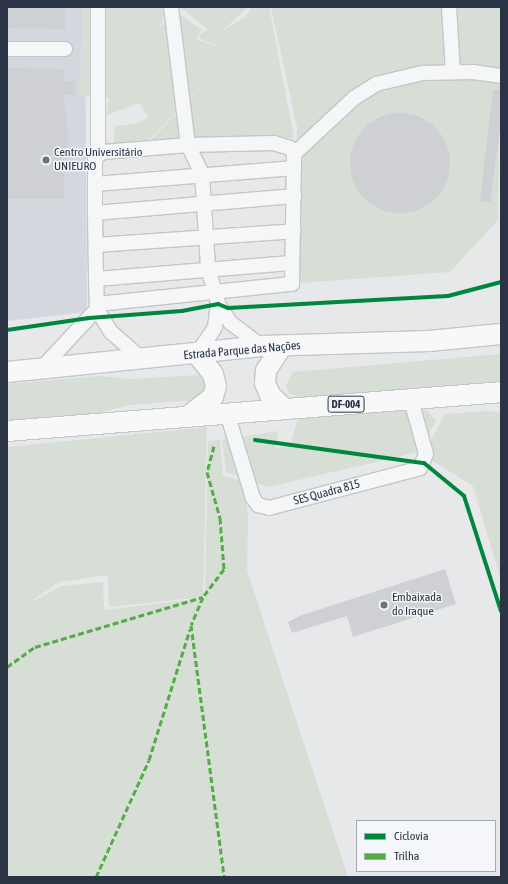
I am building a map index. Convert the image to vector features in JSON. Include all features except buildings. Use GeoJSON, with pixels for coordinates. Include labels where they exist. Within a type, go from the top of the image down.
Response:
{"type":"FeatureCollection","features":[{"type":"Feature","properties":{"kind":"highway","name":"Estrada Parque das Nações"},"geometry":{"type":"LineString","coordinates":[[7,372],[197,354],[262,346],[501,334]]}},
{"type":"Feature","properties":{"kind":"highway"},"geometry":{"type":"LineString","coordinates":[[282,346],[266,371],[265,383],[270,395],[284,408]]}},
{"type":"Feature","properties":{"kind":"highway"},"geometry":{"type":"LineString","coordinates":[[191,414],[213,397],[216,386],[213,374],[197,354]]}},
{"type":"Feature","properties":{"kind":"highway","name":"DF-004"},"geometry":{"type":"LineString","coordinates":[[7,431],[191,414],[227,413],[412,400],[501,392]]}},
{"type":"Feature","properties":{"kind":"lane"},"geometry":{"type":"LineString","coordinates":[[98,7],[98,154],[95,184],[97,306],[111,332],[142,359]]}},
{"type":"Feature","properties":{"kind":"lane"},"geometry":{"type":"LineString","coordinates":[[171,7],[188,145],[202,174],[208,268],[216,298],[215,327],[197,354]]}},
{"type":"Feature","properties":{"kind":"lane"},"geometry":{"type":"LineString","coordinates":[[449,7],[453,72]]}},
{"type":"Feature","properties":{"kind":"lane"},"geometry":{"type":"LineString","coordinates":[[7,49],[65,49]]}},
{"type":"Feature","properties":{"kind":"lane"},"geometry":{"type":"LineString","coordinates":[[294,154],[354,98],[376,84],[422,73],[453,72],[501,76]]}},
{"type":"Feature","properties":{"kind":"lane"},"geometry":{"type":"LineString","coordinates":[[41,369],[97,306],[216,298],[292,284],[290,263],[294,254],[294,154],[290,148],[274,143],[188,145],[98,154]]}},
{"type":"Feature","properties":{"kind":"lane"},"geometry":{"type":"LineString","coordinates":[[95,184],[202,174],[294,168]]}},
{"type":"Feature","properties":{"kind":"lane"},"geometry":{"type":"LineString","coordinates":[[95,213],[294,196]]}},
{"type":"Feature","properties":{"kind":"lane"},"geometry":{"type":"LineString","coordinates":[[96,245],[294,231]]}},
{"type":"Feature","properties":{"kind":"lane"},"geometry":{"type":"LineString","coordinates":[[96,279],[208,268],[290,263]]}},
{"type":"Feature","properties":{"kind":"lane"},"geometry":{"type":"LineString","coordinates":[[216,298],[237,329],[262,346]]}},
{"type":"Feature","properties":{"kind":"lane","name":"SES Quadra 815"},"geometry":{"type":"LineString","coordinates":[[227,413],[253,498],[258,505],[269,508],[420,468],[426,454],[412,400]]}},
{"type":"Feature","properties":{"kind":"shaded area","name":"Centro Universitário UNIEURO"},"geometry":{"type":"Polygon","coordinates":[[[7,7],[85,7],[87,312],[7,321],[7,7]]]}},
{"type":"Feature","properties":{"kind":"shaded area"},"geometry":{"type":"Polygon","coordinates":[[[82,7],[174,7],[166,9],[160,27],[179,14],[202,30],[196,39],[229,51],[198,38],[204,31],[210,31],[180,7],[248,7],[221,32],[245,17],[252,7],[269,7],[294,138],[147,144],[226,61],[148,141],[113,145],[115,126],[136,124],[148,118],[140,103],[106,115],[109,98],[80,96],[82,7]]]}},
{"type":"Feature","properties":{"kind":"shaded area"},"geometry":{"type":"Polygon","coordinates":[[[271,7],[501,7],[498,220],[450,272],[299,283],[297,127],[271,7]]]}},
{"type":"Feature","properties":{"kind":"shaded area"},"geometry":{"type":"Polygon","coordinates":[[[501,354],[501,381],[302,398],[289,393],[286,385],[293,372],[501,354]]]}},
{"type":"Feature","properties":{"kind":"shaded area"},"geometry":{"type":"Polygon","coordinates":[[[198,375],[206,382],[206,391],[197,400],[129,405],[98,413],[7,421],[7,384],[100,376],[131,379],[198,375]]]}},
{"type":"Feature","properties":{"kind":"shaded area"},"geometry":{"type":"Polygon","coordinates":[[[427,410],[436,421],[419,452],[268,487],[226,472],[222,440],[278,431],[275,448],[290,446],[299,415],[427,410]]]}},
{"type":"Feature","properties":{"kind":"shaded area"},"geometry":{"type":"Polygon","coordinates":[[[489,411],[501,413],[501,580],[473,486],[433,461],[430,442],[445,414],[489,411]]]}},
{"type":"Feature","properties":{"kind":"shaded area"},"geometry":{"type":"Polygon","coordinates":[[[207,427],[203,597],[109,607],[108,575],[59,582],[26,605],[62,586],[103,582],[104,610],[205,598],[208,441],[220,440],[223,476],[243,481],[248,517],[247,571],[348,877],[7,877],[7,447],[207,427]]]}},
{"type":"Feature","properties":{"kind":"marked path"},"geometry":{"type":"LineString","coordinates":[[214,446],[207,472],[220,518],[224,569],[203,597],[191,625],[224,877]]}},
{"type":"Feature","properties":{"kind":"marked path"},"geometry":{"type":"LineString","coordinates":[[7,667],[35,647],[203,597]]}},
{"type":"Feature","properties":{"kind":"marked path"},"geometry":{"type":"LineString","coordinates":[[96,877],[149,760],[190,629]]}},
{"type":"Feature","properties":{"kind":"cycle path"},"geometry":{"type":"LineString","coordinates":[[7,330],[89,318],[182,311],[218,304],[228,308],[448,296],[501,282]]}},
{"type":"Feature","properties":{"kind":"cycle path"},"geometry":{"type":"LineString","coordinates":[[255,440],[424,463],[464,496],[501,611]]}},
{"type":"Feature","properties":{"kind":"place","name":"Centro Universitário UNIEURO"},"geometry":{"type":"Point","coordinates":[46,160]}},
{"type":"Feature","properties":{"kind":"place","name":"Embaixada do Iraque"},"geometry":{"type":"Point","coordinates":[384,605]}}]}
